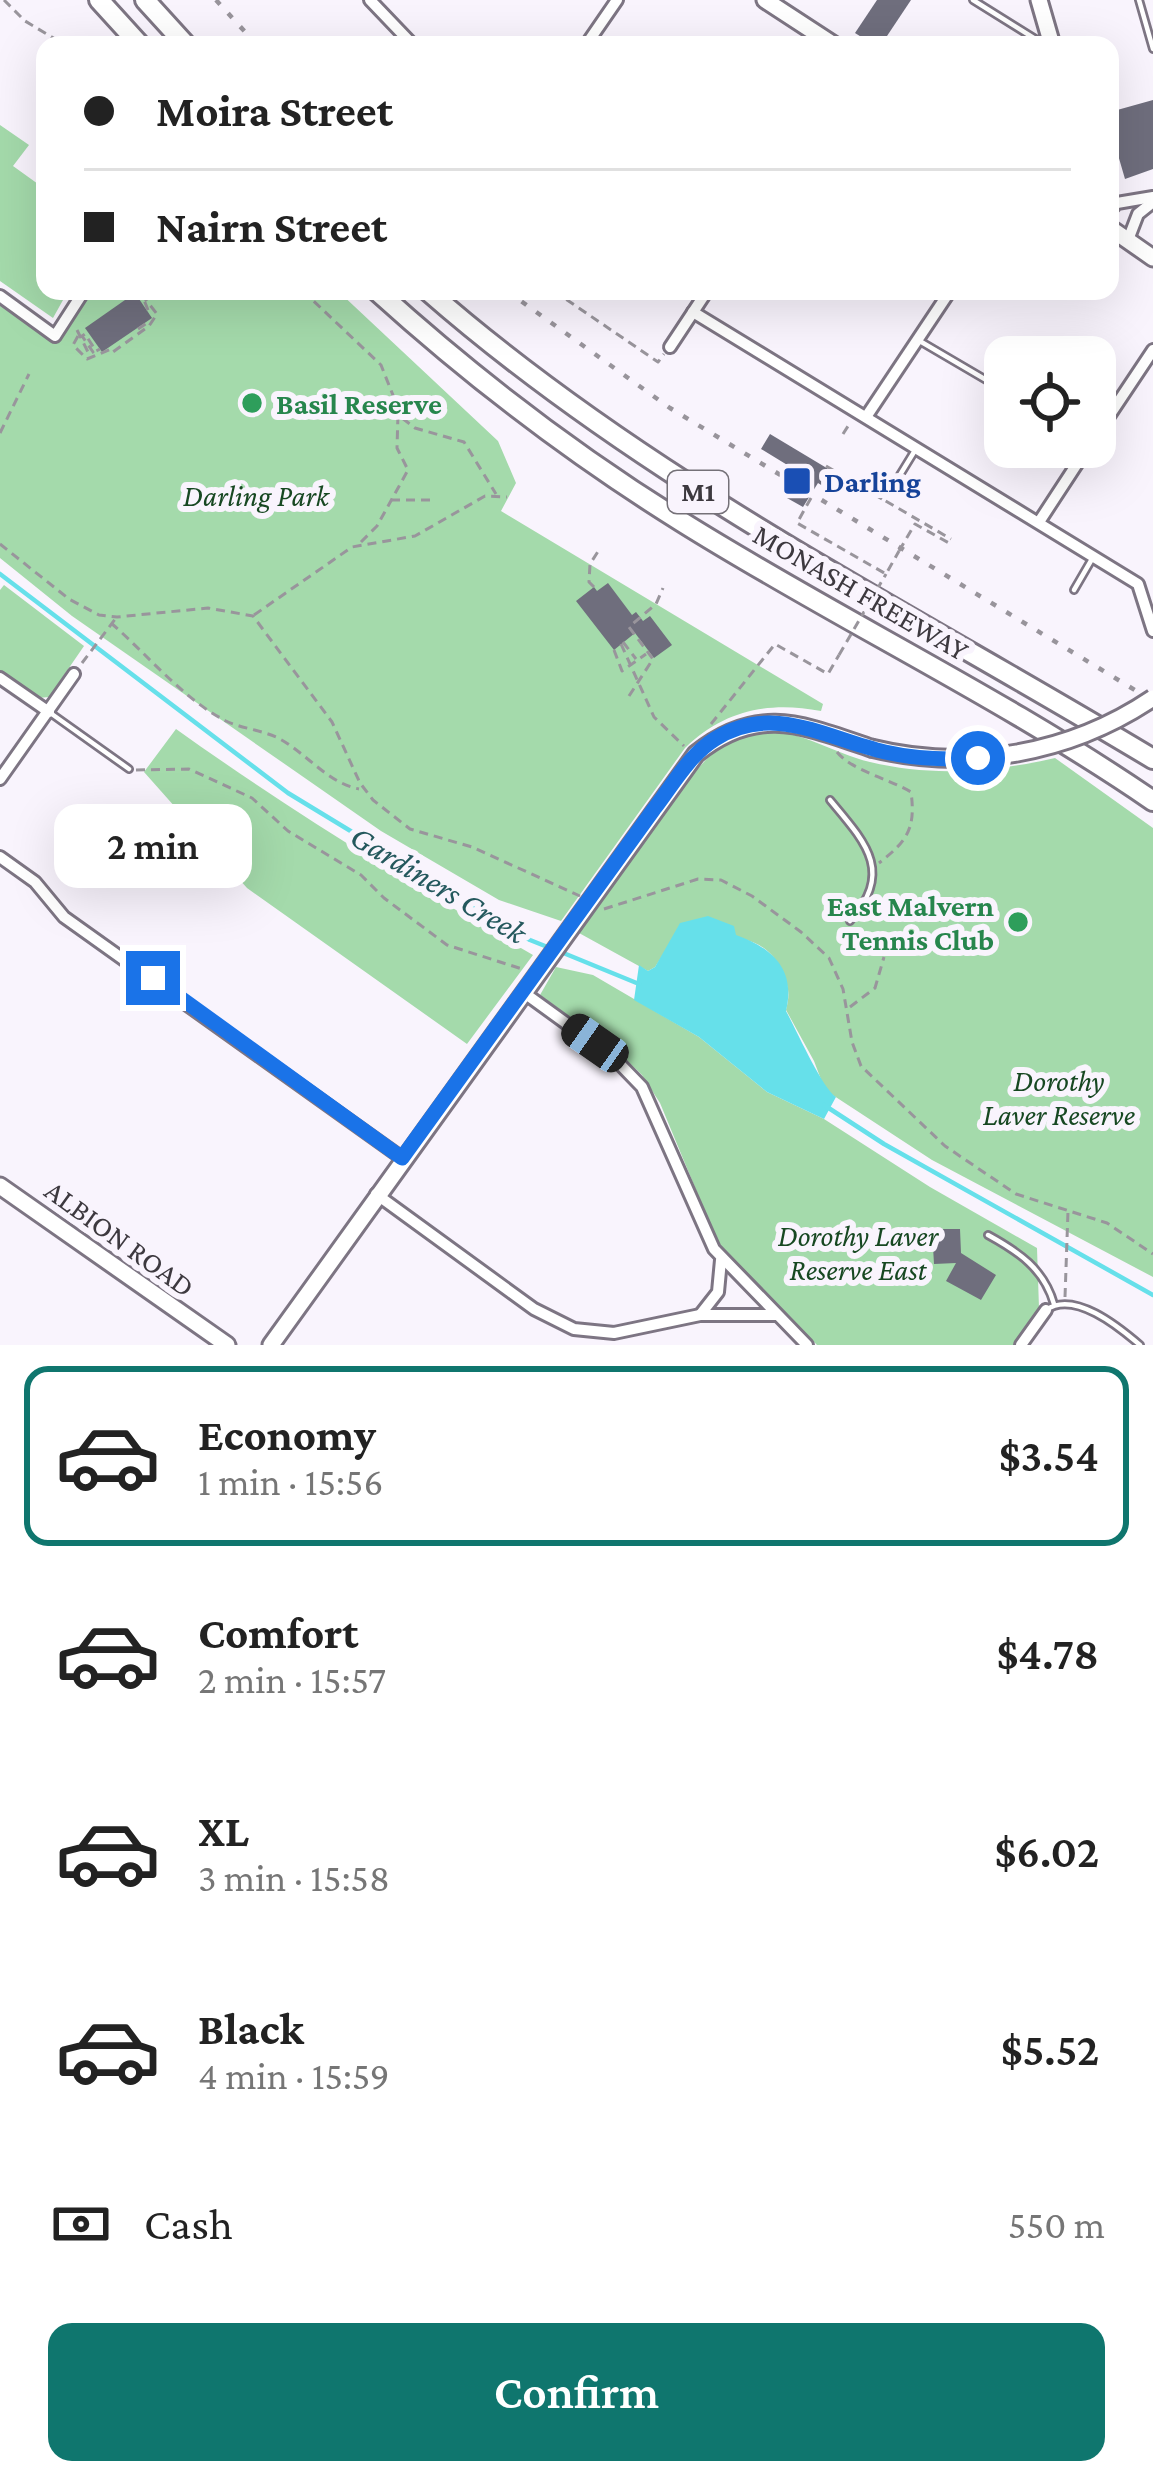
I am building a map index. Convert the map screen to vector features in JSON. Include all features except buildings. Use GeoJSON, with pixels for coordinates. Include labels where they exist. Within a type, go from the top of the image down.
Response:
{"type":"FeatureCollection","features":[{"type":"Feature","properties":{"kind":"highway"},"geometry":{"type":"LineString","coordinates":[[99,0],[132,36]]}},
{"type":"Feature","properties":{"kind":"highway"},"geometry":{"type":"LineString","coordinates":[[145,0],[178,36]]}},
{"type":"Feature","properties":{"kind":"highway","name":"MONASH FREEWAY"},"geometry":{"type":"LineString","coordinates":[[388,300],[514,406],[621,483],[1040,730],[1153,802]]}},
{"type":"Feature","properties":{"kind":"highway","name":"MONASH FREEWAY"},"geometry":{"type":"LineString","coordinates":[[439,300],[552,392],[660,468],[1153,758]]}},
{"type":"Feature","properties":{"kind":"main road"},"geometry":{"type":"LineString","coordinates":[[765,0],[820,36]]}},
{"type":"Feature","properties":{"kind":"main road"},"geometry":{"type":"LineString","coordinates":[[1039,0],[1046,36]]}},
{"type":"Feature","properties":{"kind":"main road"},"geometry":{"type":"LineString","coordinates":[[1119,234],[1153,258]]}},
{"type":"Feature","properties":{"kind":"main road"},"geometry":{"type":"LineString","coordinates":[[271,1342],[696,754],[715,739],[740,727],[789,722],[871,748],[960,759],[1029,751],[1098,729],[1153,698]]}},
{"type":"Feature","properties":{"kind":"main road","name":"ALBION ROAD"},"geometry":{"type":"LineString","coordinates":[[0,1186],[218,1342]]}},
{"type":"Feature","properties":{"kind":"street"},"geometry":{"type":"LineString","coordinates":[[370,0],[404,36]]}},
{"type":"Feature","properties":{"kind":"street"},"geometry":{"type":"LineString","coordinates":[[592,36],[616,0]]}},
{"type":"Feature","properties":{"kind":"street"},"geometry":{"type":"LineString","coordinates":[[1119,203],[1153,199]]}},
{"type":"Feature","properties":{"kind":"street"},"geometry":{"type":"LineString","coordinates":[[1128,240],[1138,214],[1153,199]]}},
{"type":"Feature","properties":{"kind":"street"},"geometry":{"type":"LineString","coordinates":[[0,296],[55,336],[78,300]]}},
{"type":"Feature","properties":{"kind":"street"},"geometry":{"type":"LineString","coordinates":[[670,347],[701,300]]}},
{"type":"Feature","properties":{"kind":"street"},"geometry":{"type":"LineString","coordinates":[[866,417],[944,300]]}},
{"type":"Feature","properties":{"kind":"street"},"geometry":{"type":"LineString","coordinates":[[693,312],[1138,584],[1153,631]]}},
{"type":"Feature","properties":{"kind":"street"},"geometry":{"type":"LineString","coordinates":[[1116,405],[1153,350]]}},
{"type":"Feature","properties":{"kind":"street"},"geometry":{"type":"LineString","coordinates":[[1039,522],[1074,468]]}},
{"type":"Feature","properties":{"kind":"street"},"geometry":{"type":"LineString","coordinates":[[0,779],[78,669]]}},
{"type":"Feature","properties":{"kind":"street"},"geometry":{"type":"LineString","coordinates":[[0,678],[49,712]]}},
{"type":"Feature","properties":{"kind":"street"},"geometry":{"type":"LineString","coordinates":[[0,857],[35,882],[64,917],[402,1158]]}},
{"type":"Feature","properties":{"kind":"street"},"geometry":{"type":"LineString","coordinates":[[523,992],[614,1058],[642,1088],[709,1240],[807,1345]]}},
{"type":"Feature","properties":{"kind":"street"},"geometry":{"type":"LineString","coordinates":[[376,1194],[534,1309],[574,1329],[614,1333],[700,1315],[777,1316]]}},
{"type":"Feature","properties":{"kind":"street"},"geometry":{"type":"LineString","coordinates":[[700,1315],[718,1292],[721,1258]]}},
{"type":"Feature","properties":{"kind":"street"},"geometry":{"type":"LineString","coordinates":[[1021,1345],[1050,1307]]}},
{"type":"Feature","properties":{"kind":"lane"},"geometry":{"type":"LineString","coordinates":[[974,0],[1033,36]]}},
{"type":"Feature","properties":{"kind":"lane"},"geometry":{"type":"LineString","coordinates":[[1139,0],[1153,49]]}},
{"type":"Feature","properties":{"kind":"lane"},"geometry":{"type":"LineString","coordinates":[[918,340],[984,379]]}},
{"type":"Feature","properties":{"kind":"lane"},"geometry":{"type":"LineString","coordinates":[[895,483],[916,447]]}},
{"type":"Feature","properties":{"kind":"lane"},"geometry":{"type":"LineString","coordinates":[[1074,590],[1094,556]]}},
{"type":"Feature","properties":{"kind":"lane"},"geometry":{"type":"LineString","coordinates":[[49,712],[129,769]]}},
{"type":"Feature","properties":{"kind":"lane"},"geometry":{"type":"LineString","coordinates":[[830,800],[857,832],[874,867],[869,900],[850,921]]}},
{"type":"Feature","properties":{"kind":"lane"},"geometry":{"type":"LineString","coordinates":[[988,1235],[1032,1264],[1048,1284],[1050,1307],[1065,1304],[1091,1312],[1140,1345]]}},
{"type":"Feature","properties":{"kind":"path"},"geometry":{"type":"LineString","coordinates":[[4,0],[50,36]]}},
{"type":"Feature","properties":{"kind":"path"},"geometry":{"type":"LineString","coordinates":[[144,300],[150,315]]}},
{"type":"Feature","properties":{"kind":"path"},"geometry":{"type":"LineString","coordinates":[[111,349],[157,314],[146,300]]}},
{"type":"Feature","properties":{"kind":"path"},"geometry":{"type":"LineString","coordinates":[[312,300],[381,365],[399,412],[415,428],[464,442],[496,494]]}},
{"type":"Feature","properties":{"kind":"path"},"geometry":{"type":"LineString","coordinates":[[567,300],[658,362],[670,347]]}},
{"type":"Feature","properties":{"kind":"path"},"geometry":{"type":"LineString","coordinates":[[138,329],[149,322]]}},
{"type":"Feature","properties":{"kind":"path"},"geometry":{"type":"LineString","coordinates":[[100,349],[96,351],[85,334],[93,352],[89,354],[78,333],[73,345],[87,359],[119,343]]}},
{"type":"Feature","properties":{"kind":"path"},"geometry":{"type":"LineString","coordinates":[[0,434],[29,374]]}},
{"type":"Feature","properties":{"kind":"path"},"geometry":{"type":"LineString","coordinates":[[361,544],[377,526],[408,470],[397,448],[399,412]]}},
{"type":"Feature","properties":{"kind":"path"},"geometry":{"type":"LineString","coordinates":[[711,724],[762,656],[777,645],[828,674],[915,524],[949,543],[952,539],[826,466]]}},
{"type":"Feature","properties":{"kind":"path"},"geometry":{"type":"LineString","coordinates":[[887,502],[895,483]]}},
{"type":"Feature","properties":{"kind":"path"},"geometry":{"type":"LineString","coordinates":[[253,616],[332,558],[361,544],[415,536],[478,499],[496,494],[507,497]]}},
{"type":"Feature","properties":{"kind":"path"},"geometry":{"type":"LineString","coordinates":[[812,498],[797,523],[886,574]]}},
{"type":"Feature","properties":{"kind":"path"},"geometry":{"type":"LineString","coordinates":[[389,500],[431,500]]}},
{"type":"Feature","properties":{"kind":"path"},"geometry":{"type":"LineString","coordinates":[[0,544],[82,608],[117,617],[208,608],[253,616],[332,722],[363,789],[410,830],[472,847],[576,893]]}},
{"type":"Feature","properties":{"kind":"path"},"geometry":{"type":"LineString","coordinates":[[594,587],[589,582],[590,564],[599,550]]}},
{"type":"Feature","properties":{"kind":"path"},"geometry":{"type":"LineString","coordinates":[[629,696],[652,659],[629,627],[656,604],[664,588]]}},
{"type":"Feature","properties":{"kind":"path"},"geometry":{"type":"LineString","coordinates":[[78,669],[117,617]]}},
{"type":"Feature","properties":{"kind":"path"},"geometry":{"type":"LineString","coordinates":[[111,623],[178,686],[229,722],[279,738],[304,760],[350,787],[363,789]]}},
{"type":"Feature","properties":{"kind":"path"},"geometry":{"type":"LineString","coordinates":[[638,660],[622,643],[659,725],[685,748]]}},
{"type":"Feature","properties":{"kind":"path"},"geometry":{"type":"LineString","coordinates":[[614,650],[622,671],[648,652]]}},
{"type":"Feature","properties":{"kind":"path"},"geometry":{"type":"LineString","coordinates":[[832,746],[844,762],[886,776],[910,792],[913,809],[906,842],[874,867]]}},
{"type":"Feature","properties":{"kind":"path"},"geometry":{"type":"LineString","coordinates":[[129,769],[189,769],[252,797],[288,831],[351,868],[458,951],[522,969]]}},
{"type":"Feature","properties":{"kind":"path"},"geometry":{"type":"LineString","coordinates":[[595,907],[613,909],[698,879],[721,880],[771,909],[821,948],[835,966],[854,1051],[873,1080],[945,1146],[1005,1187],[1107,1223],[1153,1254]]}},
{"type":"Feature","properties":{"kind":"path"},"geometry":{"type":"LineString","coordinates":[[848,1008],[875,988],[884,957]]}},
{"type":"Feature","properties":{"kind":"path"},"geometry":{"type":"LineString","coordinates":[[1065,1304],[1068,1210]]}},
{"type":"Feature","properties":{"kind":"green space"},"geometry":{"type":"Polygon","coordinates":[[[0,125],[29,145],[13,166],[36,183],[36,300],[63,300],[53,318],[0,281],[0,125]]]}},
{"type":"Feature","properties":{"kind":"green space","name":"Darling Park"},"geometry":{"type":"Polygon","coordinates":[[[0,297],[59,337],[85,300],[348,300],[498,441],[516,483],[501,511],[823,704],[821,711],[765,708],[731,717],[700,735],[685,748],[561,921],[499,900],[381,831],[72,616],[0,558],[0,297]]]}},
{"type":"Feature","properties":{"kind":"green space"},"geometry":{"type":"Polygon","coordinates":[[[4,585],[84,646],[49,697],[38,698],[0,670],[0,590],[4,585]]]}},
{"type":"Feature","properties":{"kind":"green space"},"geometry":{"type":"Polygon","coordinates":[[[176,729],[352,846],[533,955],[467,1044],[247,888],[144,772],[176,729]]]}},
{"type":"Feature","properties":{"kind":"green space","name":"Dorothy Laver Reserve"},"geometry":{"type":"Polygon","coordinates":[[[764,731],[792,735],[870,762],[916,770],[986,769],[1055,758],[1153,828],[1153,1277],[932,1160],[825,1090],[786,1010],[783,973],[763,948],[721,936],[673,939],[648,971],[579,933],[692,775],[714,751],[764,731]]]}},
{"type":"Feature","properties":{"kind":"green space","name":"Dorothy Laver Reserve East"},"geometry":{"type":"Polygon","coordinates":[[[556,967],[593,975],[699,1037],[767,1092],[824,1119],[1037,1248],[1039,1308],[1013,1345],[817,1345],[718,1243],[660,1103],[642,1075],[540,995],[556,967]]]}},
{"type":"Feature","properties":{"kind":"water"},"geometry":{"type":"Polygon","coordinates":[[[708,916],[734,926],[736,935],[779,963],[788,984],[786,1011],[836,1097],[824,1119],[767,1092],[699,1037],[634,1000],[639,965],[648,971],[655,967],[680,923],[708,916]]]}},
{"type":"Feature","properties":{"kind":"waterway","name":"Gardiners Creek"},"geometry":{"type":"LineString","coordinates":[[0,574],[288,793],[550,948]]}},
{"type":"Feature","properties":{"kind":"waterway","name":"Gardiners Creek"},"geometry":{"type":"LineString","coordinates":[[561,952],[639,984]]}},
{"type":"Feature","properties":{"kind":"waterway","name":"Gardiners Creek"},"geometry":{"type":"LineString","coordinates":[[824,1105],[884,1144],[1153,1295]]}},
{"type":"Feature","properties":{"kind":"railway"},"geometry":{"type":"LineString","coordinates":[[216,0],[249,36]]}},
{"type":"Feature","properties":{"kind":"railway"},"geometry":{"type":"LineString","coordinates":[[520,300],[670,408],[1153,701]]}},
{"type":"Feature","properties":{"kind":"place","name":"Basil Reserve"},"geometry":{"type":"Point","coordinates":[252,403]}},
{"type":"Feature","properties":{"kind":"place","name":"Darling"},"geometry":{"type":"Point","coordinates":[797,481]}},
{"type":"Feature","properties":{"kind":"place","name":"East Malvern Tennis Club"},"geometry":{"type":"Point","coordinates":[1018,922]}},
{"type":"Feature","properties":{"kind":"route"},"geometry":{"type":"LineString","coordinates":[[153,978],[402,1158],[654,809],[696,754],[715,739],[740,727],[789,722],[908,756],[978,758]]}}]}
